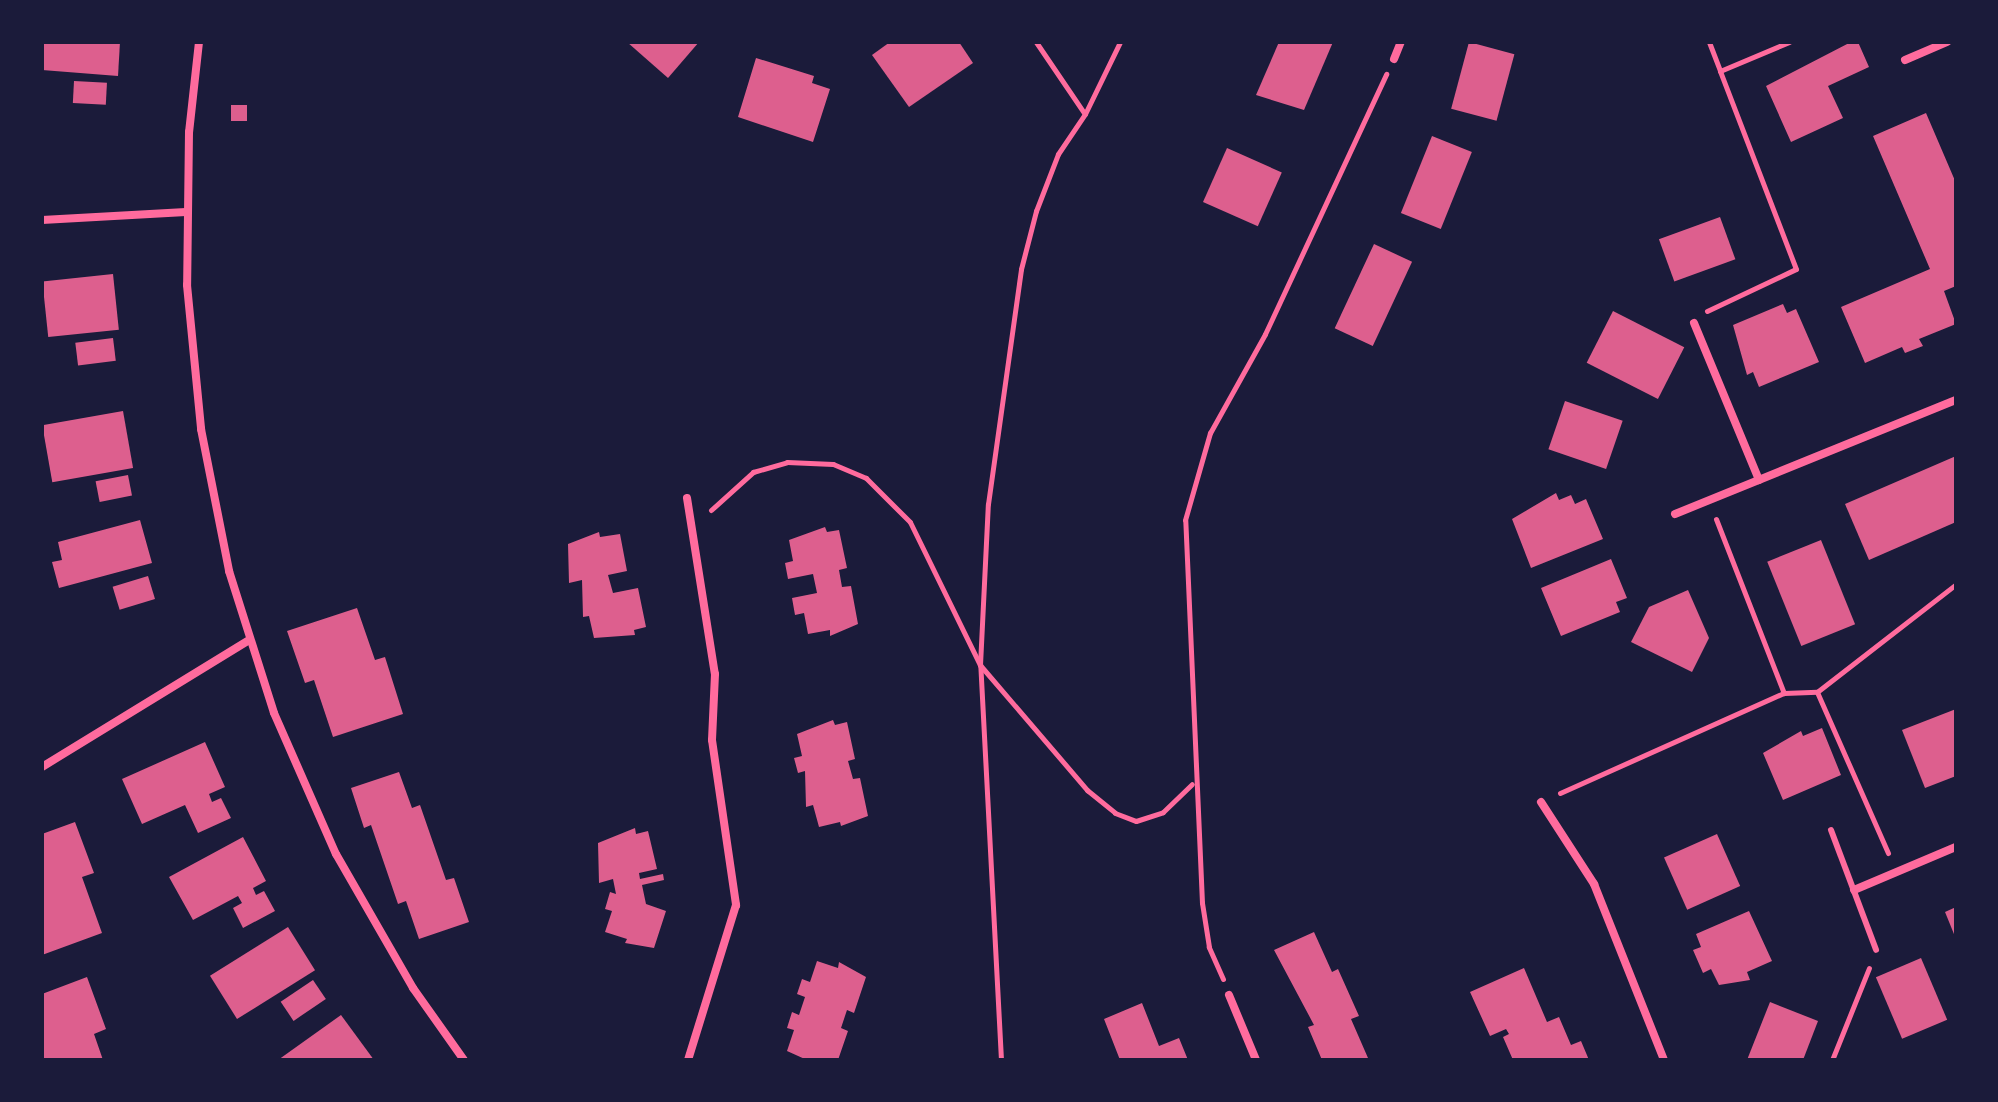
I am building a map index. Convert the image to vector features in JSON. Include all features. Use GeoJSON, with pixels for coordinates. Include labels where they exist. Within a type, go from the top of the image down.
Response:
{"type":"FeatureCollection","features":[{"type":"Feature","properties":{"kind":"street"},"geometry":{"type":"LineString","coordinates":[[199,42],[186,212],[190,328],[201,429],[249,640],[285,742],[336,854],[413,988],[464,1060]]}},
{"type":"Feature","properties":{"kind":"street"},"geometry":{"type":"LineString","coordinates":[[1394,59],[1401,42]]}},
{"type":"Feature","properties":{"kind":"street"},"geometry":{"type":"LineString","coordinates":[[1905,60],[1947,42]]}},
{"type":"Feature","properties":{"kind":"street"},"geometry":{"type":"LineString","coordinates":[[42,220],[186,212]]}},
{"type":"Feature","properties":{"kind":"street"},"geometry":{"type":"LineString","coordinates":[[1694,323],[1759,480]]}},
{"type":"Feature","properties":{"kind":"street"},"geometry":{"type":"LineString","coordinates":[[1675,514],[1956,400]]}},
{"type":"Feature","properties":{"kind":"street"},"geometry":{"type":"LineString","coordinates":[[687,498],[715,674],[712,740],[736,905],[688,1060]]}},
{"type":"Feature","properties":{"kind":"street"},"geometry":{"type":"LineString","coordinates":[[42,767],[249,640]]}},
{"type":"Feature","properties":{"kind":"street"},"geometry":{"type":"LineString","coordinates":[[1541,802],[1594,884],[1664,1060]]}},
{"type":"Feature","properties":{"kind":"street"},"geometry":{"type":"LineString","coordinates":[[1854,890],[1956,847]]}},
{"type":"Feature","properties":{"kind":"street"},"geometry":{"type":"LineString","coordinates":[[1229,995],[1256,1060]]}},
{"type":"Feature","properties":{"kind":"lane"},"geometry":{"type":"LineString","coordinates":[[1831,830],[1876,950]]}},
{"type":"Feature","properties":{"kind":"path"},"geometry":{"type":"LineString","coordinates":[[1036,42],[1085,114]]}},
{"type":"Feature","properties":{"kind":"path"},"geometry":{"type":"LineString","coordinates":[[1001,1060],[980,665],[988,504],[1021,269],[1046,182],[1085,114],[1120,42]]}},
{"type":"Feature","properties":{"kind":"path"},"geometry":{"type":"LineString","coordinates":[[1694,323],[1715,304],[1796,269],[1709,42]]}},
{"type":"Feature","properties":{"kind":"path"},"geometry":{"type":"LineString","coordinates":[[1720,71],[1789,42]]}},
{"type":"Feature","properties":{"kind":"path"},"geometry":{"type":"LineString","coordinates":[[1229,995],[1209,947],[1204,917],[1193,783],[1183,561],[1185,520],[1197,466],[1394,59]]}},
{"type":"Feature","properties":{"kind":"path"},"geometry":{"type":"LineString","coordinates":[[694,538],[715,503],[753,472],[787,462],[851,470],[879,488],[910,522],[980,665],[1060,764],[1115,813],[1136,821],[1151,819],[1193,783]]}},
{"type":"Feature","properties":{"kind":"path"},"geometry":{"type":"LineString","coordinates":[[1709,501],[1784,693]]}},
{"type":"Feature","properties":{"kind":"path"},"geometry":{"type":"LineString","coordinates":[[1541,802],[1784,693],[1817,692],[1956,584]]}},
{"type":"Feature","properties":{"kind":"path"},"geometry":{"type":"LineString","coordinates":[[1817,692],[1896,873]]}},
{"type":"Feature","properties":{"kind":"path"},"geometry":{"type":"LineString","coordinates":[[1832,1060],[1876,950]]}},
{"type":"Feature","properties":{"kind":"building"},"geometry":{"type":"Polygon","coordinates":[[[44,42],[120,42],[118,76],[42,70],[44,42]]]}},
{"type":"Feature","properties":{"kind":"building"},"geometry":{"type":"Polygon","coordinates":[[[627,42],[699,42],[668,78],[627,42]]]}},
{"type":"Feature","properties":{"kind":"building"},"geometry":{"type":"Polygon","coordinates":[[[890,42],[959,42],[973,63],[909,107],[872,55],[890,42]]]}},
{"type":"Feature","properties":{"kind":"building"},"geometry":{"type":"Polygon","coordinates":[[[1279,42],[1333,42],[1304,110],[1256,95],[1279,42]]]}},
{"type":"Feature","properties":{"kind":"building"},"geometry":{"type":"Polygon","coordinates":[[[1469,42],[1514,54],[1497,121],[1451,109],[1469,42]]]}},
{"type":"Feature","properties":{"kind":"building"},"geometry":{"type":"Polygon","coordinates":[[[1851,42],[1858,42],[1869,67],[1828,86],[1843,118],[1791,142],[1766,86],[1851,42]]]}},
{"type":"Feature","properties":{"kind":"building"},"geometry":{"type":"Polygon","coordinates":[[[756,58],[814,76],[812,83],[830,89],[813,142],[738,117],[756,58]]]}},
{"type":"Feature","properties":{"kind":"building"},"geometry":{"type":"Polygon","coordinates":[[[74,81],[107,83],[106,105],[73,103],[74,81]]]}},
{"type":"Feature","properties":{"kind":"building"},"geometry":{"type":"Polygon","coordinates":[[[231,105],[247,105],[247,121],[231,121],[231,105]]]}},
{"type":"Feature","properties":{"kind":"building"},"geometry":{"type":"Polygon","coordinates":[[[1926,113],[1956,183],[1956,286],[1944,291],[1956,324],[1919,339],[1923,346],[1905,353],[1902,347],[1865,363],[1841,307],[1930,269],[1873,136],[1926,113]]]}},
{"type":"Feature","properties":{"kind":"building"},"geometry":{"type":"Polygon","coordinates":[[[1432,136],[1472,152],[1441,229],[1401,213],[1432,136]]]}},
{"type":"Feature","properties":{"kind":"building"},"geometry":{"type":"Polygon","coordinates":[[[1227,148],[1282,172],[1258,226],[1203,202],[1227,148]]]}},
{"type":"Feature","properties":{"kind":"building"},"geometry":{"type":"Polygon","coordinates":[[[1720,217],[1735,259],[1674,282],[1659,239],[1720,217]]]}},
{"type":"Feature","properties":{"kind":"building"},"geometry":{"type":"Polygon","coordinates":[[[1374,244],[1412,262],[1373,346],[1335,328],[1374,244]]]}},
{"type":"Feature","properties":{"kind":"building"},"geometry":{"type":"Polygon","coordinates":[[[113,274],[119,330],[48,337],[42,281],[113,274]]]}},
{"type":"Feature","properties":{"kind":"building"},"geometry":{"type":"Polygon","coordinates":[[[1783,304],[1787,313],[1796,309],[1819,362],[1759,387],[1753,372],[1747,375],[1733,325],[1783,304]]]}},
{"type":"Feature","properties":{"kind":"building"},"geometry":{"type":"Polygon","coordinates":[[[1613,311],[1684,347],[1658,399],[1587,363],[1613,311]]]}},
{"type":"Feature","properties":{"kind":"building"},"geometry":{"type":"Polygon","coordinates":[[[113,338],[116,361],[78,365],[75,343],[113,338]]]}},
{"type":"Feature","properties":{"kind":"building"},"geometry":{"type":"Polygon","coordinates":[[[1565,401],[1623,421],[1606,469],[1548,449],[1565,401]]]}},
{"type":"Feature","properties":{"kind":"building"},"geometry":{"type":"Polygon","coordinates":[[[123,411],[133,468],[52,482],[42,425],[123,411]]]}},
{"type":"Feature","properties":{"kind":"building"},"geometry":{"type":"Polygon","coordinates":[[[1956,456],[1956,522],[1869,560],[1845,504],[1956,456]]]}},
{"type":"Feature","properties":{"kind":"building"},"geometry":{"type":"Polygon","coordinates":[[[128,475],[132,496],[100,502],[96,481],[128,475]]]}},
{"type":"Feature","properties":{"kind":"building"},"geometry":{"type":"Polygon","coordinates":[[[1556,493],[1559,500],[1571,495],[1575,504],[1586,499],[1603,539],[1531,568],[1512,519],[1556,493]]]}},
{"type":"Feature","properties":{"kind":"building"},"geometry":{"type":"Polygon","coordinates":[[[140,520],[152,563],[59,588],[52,562],[62,560],[58,542],[140,520]]]}},
{"type":"Feature","properties":{"kind":"building"},"geometry":{"type":"Polygon","coordinates":[[[825,527],[827,532],[839,530],[847,568],[839,570],[842,587],[851,586],[858,624],[830,636],[830,630],[808,634],[804,613],[795,615],[792,598],[817,593],[813,574],[788,579],[785,563],[793,561],[789,540],[825,527]]]}},
{"type":"Feature","properties":{"kind":"building"},"geometry":{"type":"Polygon","coordinates":[[[599,532],[600,537],[620,534],[627,571],[608,575],[613,593],[638,588],[646,627],[634,630],[635,635],[594,638],[589,616],[583,617],[582,580],[569,583],[568,544],[599,532]]]}},
{"type":"Feature","properties":{"kind":"building"},"geometry":{"type":"Polygon","coordinates":[[[1821,540],[1855,624],[1801,646],[1767,562],[1821,540]]]}},
{"type":"Feature","properties":{"kind":"building"},"geometry":{"type":"Polygon","coordinates":[[[1611,559],[1627,598],[1616,602],[1620,612],[1561,636],[1541,588],[1611,559]]]}},
{"type":"Feature","properties":{"kind":"building"},"geometry":{"type":"Polygon","coordinates":[[[148,576],[155,599],[120,610],[113,587],[148,576]]]}},
{"type":"Feature","properties":{"kind":"building"},"geometry":{"type":"Polygon","coordinates":[[[1688,590],[1709,638],[1692,672],[1631,642],[1649,607],[1688,590]]]}},
{"type":"Feature","properties":{"kind":"building"},"geometry":{"type":"Polygon","coordinates":[[[357,608],[375,660],[385,657],[403,714],[333,737],[314,680],[305,683],[287,631],[357,608]]]}},
{"type":"Feature","properties":{"kind":"building"},"geometry":{"type":"Polygon","coordinates":[[[1956,709],[1956,776],[1925,788],[1902,730],[1956,709]]]}},
{"type":"Feature","properties":{"kind":"building"},"geometry":{"type":"Polygon","coordinates":[[[833,720],[835,725],[847,722],[855,759],[848,761],[853,779],[860,778],[868,816],[841,826],[840,822],[819,827],[813,805],[806,807],[805,771],[798,773],[794,758],[802,756],[797,734],[833,720]]]}},
{"type":"Feature","properties":{"kind":"building"},"geometry":{"type":"Polygon","coordinates":[[[1822,728],[1841,775],[1783,800],[1763,753],[1801,731],[1803,736],[1822,728]]]}},
{"type":"Feature","properties":{"kind":"building"},"geometry":{"type":"Polygon","coordinates":[[[205,742],[225,787],[209,794],[212,802],[221,798],[231,818],[198,833],[185,805],[142,824],[122,779],[205,742]]]}},
{"type":"Feature","properties":{"kind":"building"},"geometry":{"type":"Polygon","coordinates":[[[399,772],[412,808],[420,805],[446,880],[454,878],[469,922],[419,939],[406,901],[398,904],[371,825],[364,828],[351,788],[399,772]]]}},
{"type":"Feature","properties":{"kind":"building"},"geometry":{"type":"Polygon","coordinates":[[[75,822],[94,873],[82,877],[102,933],[42,955],[42,834],[75,822]]]}},
{"type":"Feature","properties":{"kind":"building"},"geometry":{"type":"Polygon","coordinates":[[[635,828],[636,834],[648,831],[657,869],[639,873],[640,879],[663,874],[664,880],[642,885],[646,904],[666,911],[654,948],[625,943],[627,939],[605,932],[612,911],[605,909],[610,892],[616,894],[613,879],[599,883],[598,843],[635,828]]]}},
{"type":"Feature","properties":{"kind":"building"},"geometry":{"type":"Polygon","coordinates":[[[1717,834],[1740,886],[1687,910],[1664,858],[1717,834]]]}},
{"type":"Feature","properties":{"kind":"building"},"geometry":{"type":"Polygon","coordinates":[[[243,837],[266,881],[253,888],[256,895],[264,891],[275,911],[243,928],[233,908],[242,903],[238,896],[193,920],[169,877],[243,837]]]}},
{"type":"Feature","properties":{"kind":"building"},"geometry":{"type":"Polygon","coordinates":[[[1956,907],[1956,939],[1945,912],[1956,907]]]}},
{"type":"Feature","properties":{"kind":"building"},"geometry":{"type":"Polygon","coordinates":[[[1749,911],[1772,961],[1747,972],[1750,980],[1719,985],[1711,969],[1703,973],[1693,950],[1701,947],[1696,934],[1749,911]]]}},
{"type":"Feature","properties":{"kind":"building"},"geometry":{"type":"Polygon","coordinates":[[[288,927],[315,970],[237,1019],[210,976],[288,927]]]}},
{"type":"Feature","properties":{"kind":"building"},"geometry":{"type":"Polygon","coordinates":[[[1314,932],[1332,972],[1338,969],[1359,1016],[1351,1019],[1368,1058],[1364,1060],[1322,1060],[1308,1027],[1314,1025],[1274,950],[1314,932]]]}},
{"type":"Feature","properties":{"kind":"building"},"geometry":{"type":"Polygon","coordinates":[[[1921,958],[1947,1020],[1902,1039],[1876,977],[1921,958]]]}},
{"type":"Feature","properties":{"kind":"building"},"geometry":{"type":"Polygon","coordinates":[[[817,961],[838,968],[839,962],[866,977],[854,1013],[847,1010],[841,1028],[848,1031],[838,1060],[807,1060],[787,1051],[794,1030],[787,1028],[792,1012],[799,1015],[805,997],[797,994],[802,979],[810,982],[817,961]]]}},
{"type":"Feature","properties":{"kind":"building"},"geometry":{"type":"Polygon","coordinates":[[[1524,968],[1547,1022],[1559,1017],[1571,1045],[1581,1041],[1589,1060],[1513,1060],[1503,1037],[1509,1034],[1506,1029],[1490,1036],[1470,992],[1524,968]]]}},
{"type":"Feature","properties":{"kind":"building"},"geometry":{"type":"Polygon","coordinates":[[[87,977],[106,1029],[94,1034],[103,1060],[42,1060],[42,994],[87,977]]]}},
{"type":"Feature","properties":{"kind":"building"},"geometry":{"type":"Polygon","coordinates":[[[313,980],[326,999],[294,1021],[281,1002],[313,980]]]}},
{"type":"Feature","properties":{"kind":"building"},"geometry":{"type":"Polygon","coordinates":[[[1770,1002],[1818,1021],[1803,1060],[1747,1060],[1770,1002]]]}},
{"type":"Feature","properties":{"kind":"building"},"geometry":{"type":"Polygon","coordinates":[[[1142,1003],[1159,1046],[1179,1038],[1188,1060],[1120,1060],[1104,1019],[1142,1003]]]}},
{"type":"Feature","properties":{"kind":"building"},"geometry":{"type":"Polygon","coordinates":[[[341,1015],[374,1060],[278,1060],[341,1015]]]}}]}
